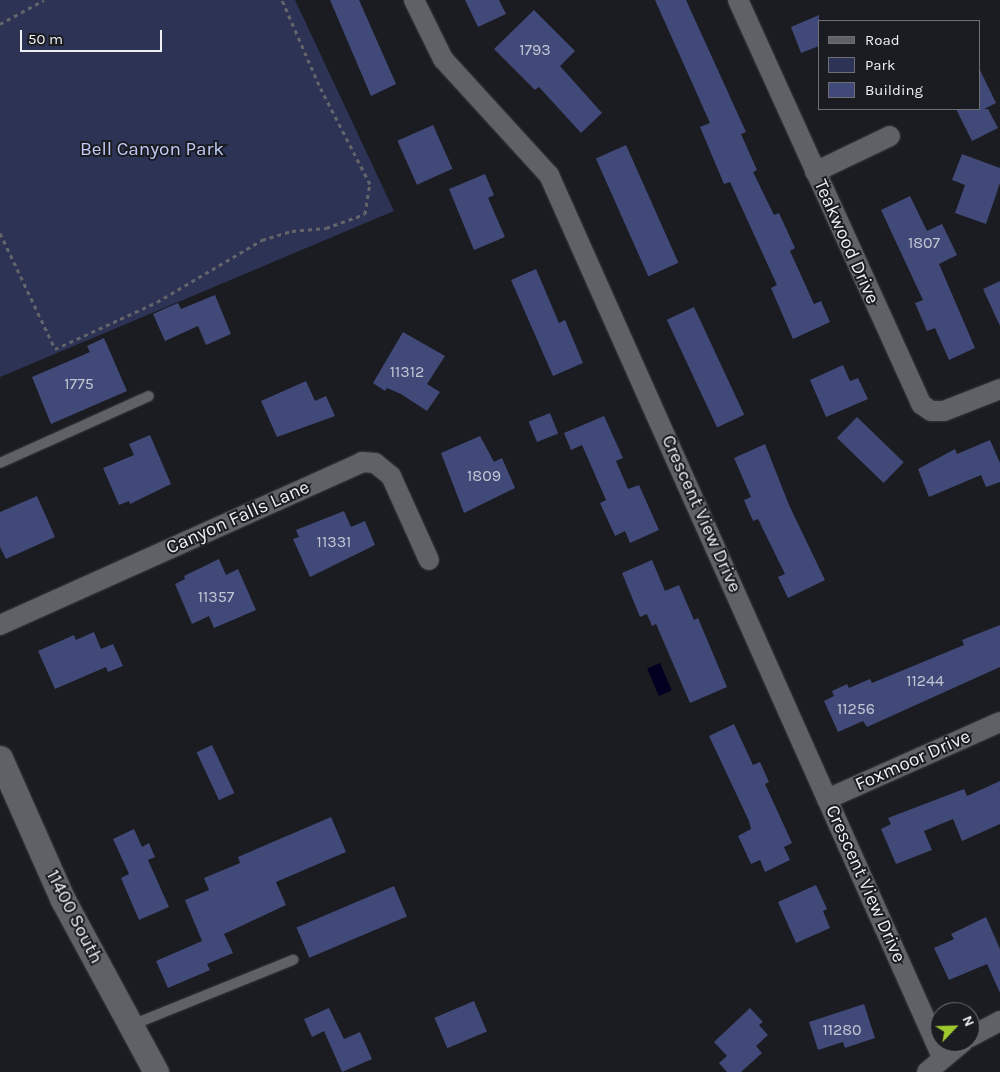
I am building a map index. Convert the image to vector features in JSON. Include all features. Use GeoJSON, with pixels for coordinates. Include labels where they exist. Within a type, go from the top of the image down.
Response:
{"type":"FeatureCollection","features":[{"type":"Feature","properties":{"kind":"street","name":"Crescent View Drive"},"geometry":{"type":"LineString","coordinates":[[414,0],[443,59],[549,175],[942,1057]]}},
{"type":"Feature","properties":{"kind":"street","name":"Teakwood Drive"},"geometry":{"type":"LineString","coordinates":[[738,0],[814,172],[921,404],[931,411],[944,411],[1000,389]]}},
{"type":"Feature","properties":{"kind":"street"},"geometry":{"type":"LineString","coordinates":[[814,172],[890,136]]}},
{"type":"Feature","properties":{"kind":"street","name":"Canyon Falls Lane"},"geometry":{"type":"LineString","coordinates":[[0,625],[362,462],[375,463],[391,476],[428,560]]}},
{"type":"Feature","properties":{"kind":"street","name":"Foxmoor Drive"},"geometry":{"type":"LineString","coordinates":[[827,800],[1000,722]]}},
{"type":"Feature","properties":{"kind":"street","name":"11400 South"},"geometry":{"type":"LineString","coordinates":[[0,758],[63,900],[156,1072]]}},
{"type":"Feature","properties":{"kind":"street"},"geometry":{"type":"LineString","coordinates":[[980,1032],[1000,1021]]}},
{"type":"Feature","properties":{"kind":"street"},"geometry":{"type":"LineString","coordinates":[[927,1072],[949,1052]]}},
{"type":"Feature","properties":{"kind":"lane"},"geometry":{"type":"LineString","coordinates":[[0,463],[149,396]]}},
{"type":"Feature","properties":{"kind":"lane"},"geometry":{"type":"LineString","coordinates":[[132,1025],[293,960]]}},
{"type":"Feature","properties":{"kind":"path"},"geometry":{"type":"LineString","coordinates":[[0,24],[44,0]]}},
{"type":"Feature","properties":{"kind":"path"},"geometry":{"type":"LineString","coordinates":[[0,233],[55,349],[158,302],[262,240],[292,231],[326,228],[365,214],[370,184],[319,85],[282,0]]}},
{"type":"Feature","properties":{"kind":"green space","name":"Bell Canyon Park"},"geometry":{"type":"Polygon","coordinates":[[[0,0],[295,0],[394,211],[0,377],[0,0]]]}},
{"type":"Feature","properties":{"kind":"shaded area"},"geometry":{"type":"Polygon","coordinates":[[[660,663],[672,691],[659,696],[647,668],[660,663]]]}},
{"type":"Feature","properties":{"kind":"building"},"geometry":{"type":"Polygon","coordinates":[[[330,0],[359,0],[396,84],[371,96],[330,0]]]}},
{"type":"Feature","properties":{"kind":"building"},"geometry":{"type":"Polygon","coordinates":[[[465,0],[499,0],[506,14],[478,27],[465,0]]]}},
{"type":"Feature","properties":{"kind":"building"},"geometry":{"type":"Polygon","coordinates":[[[655,0],[686,0],[746,132],[741,134],[757,170],[753,172],[774,215],[779,213],[795,248],[790,251],[814,304],[821,301],[830,322],[793,339],[771,288],[777,285],[730,182],[724,184],[700,127],[710,123],[655,0]]]}},
{"type":"Feature","properties":{"kind":"building"},"geometry":{"type":"Polygon","coordinates":[[[534,10],[575,51],[560,66],[602,113],[581,133],[539,87],[535,90],[494,49],[534,10]]]}},
{"type":"Feature","properties":{"kind":"building"},"geometry":{"type":"Polygon","coordinates":[[[819,15],[818,46],[801,53],[791,27],[819,15]]]}},
{"type":"Feature","properties":{"kind":"building"},"geometry":{"type":"Polygon","coordinates":[[[980,70],[996,103],[984,109],[988,109],[998,128],[972,141],[956,110],[980,110],[980,70]]]}},
{"type":"Feature","properties":{"kind":"building"},"geometry":{"type":"Polygon","coordinates":[[[433,125],[453,169],[417,185],[397,141],[433,125]]]}},
{"type":"Feature","properties":{"kind":"building"},"geometry":{"type":"Polygon","coordinates":[[[626,145],[678,263],[648,276],[596,158],[626,145]]]}},
{"type":"Feature","properties":{"kind":"building"},"geometry":{"type":"Polygon","coordinates":[[[962,154],[1000,168],[1000,183],[986,224],[955,213],[965,185],[952,180],[962,154]]]}},
{"type":"Feature","properties":{"kind":"building"},"geometry":{"type":"Polygon","coordinates":[[[485,174],[494,195],[488,198],[505,237],[474,250],[449,189],[485,174]]]}},
{"type":"Feature","properties":{"kind":"building"},"geometry":{"type":"Polygon","coordinates":[[[910,196],[927,231],[942,224],[957,255],[939,264],[975,348],[949,360],[935,328],[927,331],[915,303],[923,300],[881,210],[910,196]]]}},
{"type":"Feature","properties":{"kind":"building"},"geometry":{"type":"Polygon","coordinates":[[[536,269],[559,323],[565,320],[583,363],[553,376],[511,280],[536,269]]]}},
{"type":"Feature","properties":{"kind":"building"},"geometry":{"type":"Polygon","coordinates":[[[1000,281],[1000,326],[983,289],[1000,281]]]}},
{"type":"Feature","properties":{"kind":"building"},"geometry":{"type":"Polygon","coordinates":[[[215,295],[231,334],[206,345],[198,326],[165,341],[153,314],[178,303],[181,309],[215,295]]]}},
{"type":"Feature","properties":{"kind":"building"},"geometry":{"type":"Polygon","coordinates":[[[694,307],[744,415],[717,428],[667,320],[694,307]]]}},
{"type":"Feature","properties":{"kind":"building"},"geometry":{"type":"Polygon","coordinates":[[[403,332],[445,356],[427,384],[440,392],[427,411],[401,394],[387,388],[385,391],[373,383],[403,332]]]}},
{"type":"Feature","properties":{"kind":"building"},"geometry":{"type":"Polygon","coordinates":[[[104,338],[127,391],[51,424],[32,377],[90,352],[87,346],[104,338]]]}},
{"type":"Feature","properties":{"kind":"building"},"geometry":{"type":"Polygon","coordinates":[[[843,365],[850,381],[858,378],[868,399],[826,417],[810,380],[843,365]]]}},
{"type":"Feature","properties":{"kind":"building"},"geometry":{"type":"Polygon","coordinates":[[[306,381],[315,401],[326,396],[335,416],[277,437],[261,401],[306,381]]]}},
{"type":"Feature","properties":{"kind":"building"},"geometry":{"type":"Polygon","coordinates":[[[550,413],[558,433],[537,442],[529,422],[550,413]]]}},
{"type":"Feature","properties":{"kind":"building"},"geometry":{"type":"Polygon","coordinates":[[[604,416],[623,458],[616,461],[628,489],[639,485],[659,530],[630,543],[625,531],[615,536],[600,503],[606,500],[582,445],[571,450],[564,433],[604,416]]]}},
{"type":"Feature","properties":{"kind":"building"},"geometry":{"type":"Polygon","coordinates":[[[857,417],[904,462],[884,483],[837,438],[857,417]]]}},
{"type":"Feature","properties":{"kind":"building"},"geometry":{"type":"Polygon","coordinates":[[[150,435],[171,484],[130,504],[129,501],[119,505],[103,468],[134,455],[129,444],[150,435]]]}},
{"type":"Feature","properties":{"kind":"building"},"geometry":{"type":"Polygon","coordinates":[[[480,436],[494,462],[502,458],[515,488],[464,513],[441,453],[480,436]]]}},
{"type":"Feature","properties":{"kind":"building"},"geometry":{"type":"Polygon","coordinates":[[[990,440],[1000,463],[1000,482],[986,487],[981,475],[929,497],[918,469],[955,449],[957,454],[990,440]]]}},
{"type":"Feature","properties":{"kind":"building"},"geometry":{"type":"Polygon","coordinates":[[[765,444],[789,505],[825,580],[788,598],[778,577],[785,574],[758,519],[753,521],[744,500],[751,497],[734,458],[765,444]]]}},
{"type":"Feature","properties":{"kind":"building"},"geometry":{"type":"Polygon","coordinates":[[[37,496],[55,537],[6,559],[0,547],[0,512],[37,496]]]}},
{"type":"Feature","properties":{"kind":"building"},"geometry":{"type":"Polygon","coordinates":[[[344,511],[351,527],[365,521],[375,545],[310,577],[293,539],[299,537],[296,530],[344,511]]]}},
{"type":"Feature","properties":{"kind":"building"},"geometry":{"type":"Polygon","coordinates":[[[219,559],[226,575],[238,569],[256,610],[214,628],[209,616],[192,624],[175,584],[185,579],[184,576],[219,559]]]}},
{"type":"Feature","properties":{"kind":"building"},"geometry":{"type":"Polygon","coordinates":[[[652,560],[665,591],[679,585],[694,620],[698,618],[727,687],[690,703],[656,624],[652,626],[647,614],[640,617],[622,573],[652,560]]]}},
{"type":"Feature","properties":{"kind":"building"},"geometry":{"type":"Polygon","coordinates":[[[1000,625],[1000,667],[867,727],[863,721],[838,732],[824,701],[834,696],[832,691],[847,684],[849,688],[870,679],[872,683],[964,645],[962,640],[1000,625]]]}},
{"type":"Feature","properties":{"kind":"building"},"geometry":{"type":"Polygon","coordinates":[[[94,632],[101,649],[113,644],[123,666],[108,672],[106,667],[55,689],[38,651],[74,635],[76,640],[94,632]]]}},
{"type":"Feature","properties":{"kind":"building"},"geometry":{"type":"Polygon","coordinates":[[[734,724],[753,765],[760,762],[769,782],[765,784],[792,843],[784,847],[790,860],[765,872],[760,860],[751,864],[738,836],[751,829],[749,821],[709,736],[734,724]]]}},
{"type":"Feature","properties":{"kind":"building"},"geometry":{"type":"Polygon","coordinates":[[[212,745],[234,793],[219,800],[197,752],[212,745]]]}},
{"type":"Feature","properties":{"kind":"building"},"geometry":{"type":"Polygon","coordinates":[[[1000,781],[1000,824],[962,841],[953,819],[924,831],[932,850],[896,864],[881,829],[891,824],[888,818],[964,789],[967,796],[1000,781]]]}},
{"type":"Feature","properties":{"kind":"building"},"geometry":{"type":"Polygon","coordinates":[[[331,817],[346,852],[276,882],[286,905],[224,934],[233,953],[207,964],[210,970],[168,988],[156,961],[202,941],[185,900],[209,890],[204,878],[240,863],[238,857],[331,817]]]}},
{"type":"Feature","properties":{"kind":"building"},"geometry":{"type":"Polygon","coordinates":[[[134,829],[142,847],[149,843],[155,857],[148,860],[169,907],[139,920],[121,878],[129,874],[113,839],[134,829]]]}},
{"type":"Feature","properties":{"kind":"building"},"geometry":{"type":"Polygon","coordinates":[[[816,885],[827,909],[823,911],[830,928],[796,943],[778,902],[816,885]]]}},
{"type":"Feature","properties":{"kind":"building"},"geometry":{"type":"Polygon","coordinates":[[[394,886],[407,916],[309,958],[296,927],[394,886]]]}},
{"type":"Feature","properties":{"kind":"building"},"geometry":{"type":"Polygon","coordinates":[[[986,917],[1000,949],[1000,993],[987,964],[949,980],[934,948],[954,939],[951,934],[986,917]]]}},
{"type":"Feature","properties":{"kind":"building"},"geometry":{"type":"Polygon","coordinates":[[[474,1001],[487,1031],[447,1048],[434,1018],[474,1001]]]}},
{"type":"Feature","properties":{"kind":"building"},"geometry":{"type":"Polygon","coordinates":[[[864,1004],[875,1038],[845,1048],[843,1042],[818,1050],[809,1022],[864,1004]]]}},
{"type":"Feature","properties":{"kind":"building"},"geometry":{"type":"Polygon","coordinates":[[[329,1008],[344,1039],[360,1032],[372,1059],[342,1072],[324,1031],[312,1037],[304,1019],[329,1008]]]}},
{"type":"Feature","properties":{"kind":"building"},"geometry":{"type":"Polygon","coordinates":[[[750,1008],[763,1022],[759,1025],[768,1035],[756,1046],[762,1053],[741,1072],[727,1072],[719,1063],[727,1056],[714,1042],[750,1008]]]}}]}
